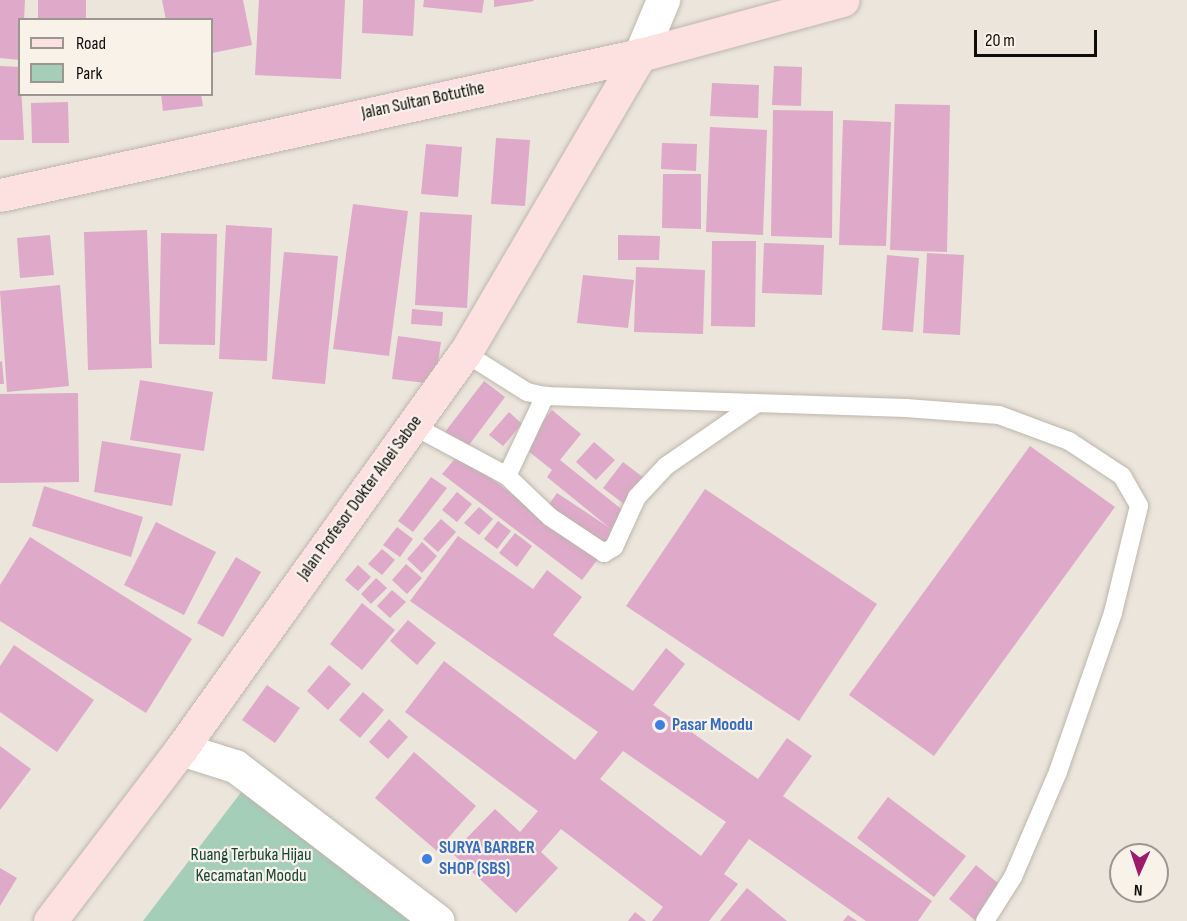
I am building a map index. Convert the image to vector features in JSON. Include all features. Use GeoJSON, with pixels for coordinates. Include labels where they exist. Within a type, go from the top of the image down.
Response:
{"type":"FeatureCollection","features":[{"type":"Feature","properties":{"kind":"street"},"geometry":{"type":"LineString","coordinates":[[640,55],[663,0]]}},
{"type":"Feature","properties":{"kind":"street","name":"Jalan Sultan Botutihe"},"geometry":{"type":"LineString","coordinates":[[0,195],[640,55],[843,0]]}},
{"type":"Feature","properties":{"kind":"street","name":"Jalan Profesor Dokter Aloei Saboe"},"geometry":{"type":"LineString","coordinates":[[50,921],[181,749],[465,353],[640,55]]}},
{"type":"Feature","properties":{"kind":"street"},"geometry":{"type":"LineString","coordinates":[[181,749],[235,766],[438,921]]}},
{"type":"Feature","properties":{"kind":"lane"},"geometry":{"type":"LineString","coordinates":[[465,353],[527,392],[545,396],[999,415],[1078,447],[1122,476],[1139,506],[1113,613],[1058,772],[1013,877],[984,921]]}},
{"type":"Feature","properties":{"kind":"lane"},"geometry":{"type":"LineString","coordinates":[[507,476],[545,396]]}},
{"type":"Feature","properties":{"kind":"lane"},"geometry":{"type":"LineString","coordinates":[[412,425],[507,476],[549,517],[604,553],[614,547],[637,497],[666,466],[756,404]]}},
{"type":"Feature","properties":{"kind":"green space","name":"Ruang Terbuka Hijau Kecamatan Moodu"},"geometry":{"type":"Polygon","coordinates":[[[242,791],[415,921],[143,921],[242,791]]]}},
{"type":"Feature","properties":{"kind":"building"},"geometry":{"type":"Polygon","coordinates":[[[0,0],[25,0],[24,18],[18,18],[18,60],[0,58],[0,0]]]}},
{"type":"Feature","properties":{"kind":"building"},"geometry":{"type":"Polygon","coordinates":[[[38,0],[86,0],[86,18],[38,18],[38,0]]]}},
{"type":"Feature","properties":{"kind":"building"},"geometry":{"type":"Polygon","coordinates":[[[162,0],[243,0],[252,45],[213,53],[213,18],[166,18],[162,0]]]}},
{"type":"Feature","properties":{"kind":"building"},"geometry":{"type":"Polygon","coordinates":[[[259,0],[345,0],[341,79],[255,75],[259,0]]]}},
{"type":"Feature","properties":{"kind":"building"},"geometry":{"type":"Polygon","coordinates":[[[363,0],[415,0],[413,36],[362,33],[363,0]]]}},
{"type":"Feature","properties":{"kind":"building"},"geometry":{"type":"Polygon","coordinates":[[[424,0],[484,0],[482,13],[423,7],[424,0]]]}},
{"type":"Feature","properties":{"kind":"building"},"geometry":{"type":"Polygon","coordinates":[[[494,0],[533,0],[534,1],[494,7],[494,0]]]}},
{"type":"Feature","properties":{"kind":"building"},"geometry":{"type":"Polygon","coordinates":[[[0,66],[18,67],[18,96],[22,96],[24,140],[0,140],[0,66]]]}},
{"type":"Feature","properties":{"kind":"building"},"geometry":{"type":"Polygon","coordinates":[[[774,66],[802,67],[801,106],[772,105],[774,66]]]}},
{"type":"Feature","properties":{"kind":"building"},"geometry":{"type":"Polygon","coordinates":[[[712,83],[759,85],[758,118],[710,116],[712,83]]]}},
{"type":"Feature","properties":{"kind":"building"},"geometry":{"type":"Polygon","coordinates":[[[161,96],[201,96],[203,106],[163,111],[161,96]]]}},
{"type":"Feature","properties":{"kind":"building"},"geometry":{"type":"Polygon","coordinates":[[[68,102],[69,143],[32,143],[31,103],[68,102]]]}},
{"type":"Feature","properties":{"kind":"building"},"geometry":{"type":"Polygon","coordinates":[[[895,104],[950,105],[947,252],[890,250],[895,104]]]}},
{"type":"Feature","properties":{"kind":"building"},"geometry":{"type":"Polygon","coordinates":[[[773,110],[833,111],[832,238],[771,236],[773,110]]]}},
{"type":"Feature","properties":{"kind":"building"},"geometry":{"type":"Polygon","coordinates":[[[843,120],[891,122],[886,246],[839,245],[843,120]]]}},
{"type":"Feature","properties":{"kind":"building"},"geometry":{"type":"Polygon","coordinates":[[[710,127],[767,130],[763,235],[706,232],[710,127]]]}},
{"type":"Feature","properties":{"kind":"building"},"geometry":{"type":"Polygon","coordinates":[[[496,138],[530,140],[525,206],[491,204],[496,138]]]}},
{"type":"Feature","properties":{"kind":"building"},"geometry":{"type":"Polygon","coordinates":[[[662,143],[697,144],[696,171],[661,169],[662,143]]]}},
{"type":"Feature","properties":{"kind":"building"},"geometry":{"type":"Polygon","coordinates":[[[426,144],[462,147],[458,197],[421,194],[426,144]]]}},
{"type":"Feature","properties":{"kind":"building"},"geometry":{"type":"Polygon","coordinates":[[[663,174],[701,174],[701,229],[662,228],[663,174]]]}},
{"type":"Feature","properties":{"kind":"building"},"geometry":{"type":"Polygon","coordinates":[[[353,204],[408,211],[389,356],[333,349],[353,204]]]}},
{"type":"Feature","properties":{"kind":"building"},"geometry":{"type":"Polygon","coordinates":[[[420,212],[472,215],[467,308],[415,305],[420,212]]]}},
{"type":"Feature","properties":{"kind":"building"},"geometry":{"type":"Polygon","coordinates":[[[226,225],[272,228],[267,361],[219,359],[226,225]]]}},
{"type":"Feature","properties":{"kind":"building"},"geometry":{"type":"Polygon","coordinates":[[[147,230],[152,368],[88,370],[84,232],[147,230]]]}},
{"type":"Feature","properties":{"kind":"building"},"geometry":{"type":"Polygon","coordinates":[[[161,233],[217,234],[215,345],[159,344],[161,233]]]}},
{"type":"Feature","properties":{"kind":"building"},"geometry":{"type":"Polygon","coordinates":[[[50,235],[54,275],[20,278],[17,238],[50,235]]]}},
{"type":"Feature","properties":{"kind":"building"},"geometry":{"type":"Polygon","coordinates":[[[618,235],[660,236],[659,260],[618,260],[618,235]]]}},
{"type":"Feature","properties":{"kind":"building"},"geometry":{"type":"Polygon","coordinates":[[[712,241],[756,241],[755,327],[711,326],[712,241]]]}},
{"type":"Feature","properties":{"kind":"building"},"geometry":{"type":"Polygon","coordinates":[[[764,243],[824,245],[822,295],[762,293],[764,243]]]}},
{"type":"Feature","properties":{"kind":"building"},"geometry":{"type":"Polygon","coordinates":[[[284,252],[338,256],[325,384],[272,379],[284,252]]]}},
{"type":"Feature","properties":{"kind":"building"},"geometry":{"type":"Polygon","coordinates":[[[927,253],[964,255],[960,335],[923,333],[927,253]]]}},
{"type":"Feature","properties":{"kind":"building"},"geometry":{"type":"Polygon","coordinates":[[[887,255],[919,258],[913,332],[882,330],[887,255]]]}},
{"type":"Feature","properties":{"kind":"building"},"geometry":{"type":"Polygon","coordinates":[[[636,267],[705,270],[703,334],[634,332],[636,267]]]}},
{"type":"Feature","properties":{"kind":"building"},"geometry":{"type":"Polygon","coordinates":[[[583,275],[634,280],[628,328],[577,323],[583,275]]]}},
{"type":"Feature","properties":{"kind":"building"},"geometry":{"type":"Polygon","coordinates":[[[60,285],[69,386],[7,392],[0,291],[60,285]]]}},
{"type":"Feature","properties":{"kind":"building"},"geometry":{"type":"Polygon","coordinates":[[[412,309],[443,312],[442,326],[411,324],[412,309]]]}},
{"type":"Feature","properties":{"kind":"building"},"geometry":{"type":"Polygon","coordinates":[[[398,336],[441,342],[435,384],[392,379],[398,336]]]}},
{"type":"Feature","properties":{"kind":"building"},"geometry":{"type":"Polygon","coordinates":[[[2,361],[4,384],[0,384],[0,362],[2,361]]]}},
{"type":"Feature","properties":{"kind":"building"},"geometry":{"type":"Polygon","coordinates":[[[140,380],[213,392],[204,451],[130,440],[140,380]]]}},
{"type":"Feature","properties":{"kind":"building"},"geometry":{"type":"Polygon","coordinates":[[[484,381],[505,397],[466,449],[445,432],[484,381]]]}},
{"type":"Feature","properties":{"kind":"building"},"geometry":{"type":"Polygon","coordinates":[[[78,393],[79,482],[0,483],[0,394],[78,393]]]}},
{"type":"Feature","properties":{"kind":"building"},"geometry":{"type":"Polygon","coordinates":[[[552,410],[581,434],[560,460],[625,512],[611,529],[547,477],[552,470],[522,446],[552,410]]]}},
{"type":"Feature","properties":{"kind":"building"},"geometry":{"type":"Polygon","coordinates":[[[509,412],[522,424],[503,446],[489,435],[509,412]]]}},
{"type":"Feature","properties":{"kind":"building"},"geometry":{"type":"Polygon","coordinates":[[[102,441],[181,454],[172,506],[94,492],[102,441]]]}},
{"type":"Feature","properties":{"kind":"building"},"geometry":{"type":"Polygon","coordinates":[[[594,442],[615,460],[596,480],[576,462],[594,442]]]}},
{"type":"Feature","properties":{"kind":"building"},"geometry":{"type":"Polygon","coordinates":[[[1030,446],[1115,507],[934,756],[849,695],[1030,446]]]}},
{"type":"Feature","properties":{"kind":"building"},"geometry":{"type":"Polygon","coordinates":[[[459,454],[598,559],[582,580],[442,474],[459,454]]]}},
{"type":"Feature","properties":{"kind":"building"},"geometry":{"type":"Polygon","coordinates":[[[623,462],[644,478],[624,504],[603,488],[623,462]]]}},
{"type":"Feature","properties":{"kind":"building"},"geometry":{"type":"Polygon","coordinates":[[[431,477],[447,488],[413,532],[398,521],[431,477]]]}},
{"type":"Feature","properties":{"kind":"building"},"geometry":{"type":"Polygon","coordinates":[[[44,486],[143,517],[131,557],[32,526],[44,486]]]}},
{"type":"Feature","properties":{"kind":"building"},"geometry":{"type":"Polygon","coordinates":[[[705,489],[877,604],[799,721],[626,606],[705,489]]]}},
{"type":"Feature","properties":{"kind":"building"},"geometry":{"type":"Polygon","coordinates":[[[457,492],[472,504],[457,522],[442,510],[457,492]]]}},
{"type":"Feature","properties":{"kind":"building"},"geometry":{"type":"Polygon","coordinates":[[[557,493],[616,532],[604,549],[545,510],[557,493]]]}},
{"type":"Feature","properties":{"kind":"building"},"geometry":{"type":"Polygon","coordinates":[[[479,507],[493,519],[479,535],[464,523],[479,507]]]}},
{"type":"Feature","properties":{"kind":"building"},"geometry":{"type":"Polygon","coordinates":[[[441,519],[456,532],[438,552],[423,539],[441,519]]]}},
{"type":"Feature","properties":{"kind":"building"},"geometry":{"type":"Polygon","coordinates":[[[498,521],[511,531],[497,549],[484,539],[498,521]]]}},
{"type":"Feature","properties":{"kind":"building"},"geometry":{"type":"Polygon","coordinates":[[[156,522],[216,552],[184,615],[124,585],[156,522]]]}},
{"type":"Feature","properties":{"kind":"building"},"geometry":{"type":"Polygon","coordinates":[[[397,527],[413,539],[400,557],[383,545],[397,527]]]}},
{"type":"Feature","properties":{"kind":"building"},"geometry":{"type":"Polygon","coordinates":[[[515,533],[532,546],[517,567],[499,553],[515,533]]]}},
{"type":"Feature","properties":{"kind":"building"},"geometry":{"type":"Polygon","coordinates":[[[458,536],[533,589],[547,570],[582,597],[553,635],[633,691],[666,648],[685,664],[653,705],[758,779],[787,738],[812,756],[783,796],[932,901],[918,921],[866,921],[749,839],[724,874],[738,884],[709,921],[652,921],[663,907],[561,829],[541,852],[558,868],[516,913],[452,853],[495,809],[520,832],[538,811],[405,712],[444,661],[575,760],[598,732],[410,601],[458,536]],[[623,751],[600,779],[701,856],[726,822],[623,751]]]}},
{"type":"Feature","properties":{"kind":"building"},"geometry":{"type":"Polygon","coordinates":[[[30,537],[192,639],[146,713],[0,621],[0,585],[30,537]]]}},
{"type":"Feature","properties":{"kind":"building"},"geometry":{"type":"Polygon","coordinates":[[[422,542],[437,556],[422,573],[407,559],[422,542]]]}},
{"type":"Feature","properties":{"kind":"building"},"geometry":{"type":"Polygon","coordinates":[[[382,549],[395,560],[382,575],[368,564],[382,549]]]}},
{"type":"Feature","properties":{"kind":"building"},"geometry":{"type":"Polygon","coordinates":[[[236,557],[261,572],[223,637],[197,623],[236,557]]]}},
{"type":"Feature","properties":{"kind":"building"},"geometry":{"type":"Polygon","coordinates":[[[406,564],[422,578],[407,594],[392,580],[406,564]]]}},
{"type":"Feature","properties":{"kind":"building"},"geometry":{"type":"Polygon","coordinates":[[[358,565],[371,577],[358,591],[345,580],[358,565]]]}},
{"type":"Feature","properties":{"kind":"building"},"geometry":{"type":"Polygon","coordinates":[[[376,578],[387,588],[371,604],[361,594],[376,578]]]}},
{"type":"Feature","properties":{"kind":"building"},"geometry":{"type":"Polygon","coordinates":[[[392,590],[406,602],[390,618],[377,606],[392,590]]]}},
{"type":"Feature","properties":{"kind":"building"},"geometry":{"type":"Polygon","coordinates":[[[362,603],[395,630],[362,670],[330,644],[362,603]]]}},
{"type":"Feature","properties":{"kind":"building"},"geometry":{"type":"Polygon","coordinates":[[[408,620],[436,643],[417,665],[390,641],[408,620]]]}},
{"type":"Feature","properties":{"kind":"building"},"geometry":{"type":"Polygon","coordinates":[[[14,645],[94,700],[57,752],[0,712],[0,666],[14,645]]]}},
{"type":"Feature","properties":{"kind":"building"},"geometry":{"type":"Polygon","coordinates":[[[329,665],[351,684],[328,710],[307,691],[329,665]]]}},
{"type":"Feature","properties":{"kind":"building"},"geometry":{"type":"Polygon","coordinates":[[[267,685],[300,708],[275,743],[242,720],[267,685]]]}},
{"type":"Feature","properties":{"kind":"building"},"geometry":{"type":"Polygon","coordinates":[[[363,692],[384,710],[360,738],[339,720],[363,692]]]}},
{"type":"Feature","properties":{"kind":"building"},"geometry":{"type":"Polygon","coordinates":[[[389,719],[408,737],[388,759],[369,742],[389,719]]]}},
{"type":"Feature","properties":{"kind":"building"},"geometry":{"type":"Polygon","coordinates":[[[0,746],[31,769],[0,810],[0,746]]]}},
{"type":"Feature","properties":{"kind":"building"},"geometry":{"type":"Polygon","coordinates":[[[414,752],[476,806],[437,851],[375,798],[414,752]]]}},
{"type":"Feature","properties":{"kind":"building"},"geometry":{"type":"Polygon","coordinates":[[[888,797],[966,856],[934,897],[857,838],[888,797]]]}},
{"type":"Feature","properties":{"kind":"building"},"geometry":{"type":"Polygon","coordinates":[[[976,865],[1004,888],[976,921],[949,899],[976,865]]]}},
{"type":"Feature","properties":{"kind":"building"},"geometry":{"type":"Polygon","coordinates":[[[0,868],[17,878],[0,906],[0,868]]]}},
{"type":"Feature","properties":{"kind":"building"},"geometry":{"type":"Polygon","coordinates":[[[747,888],[787,921],[720,921],[747,888]]]}},
{"type":"Feature","properties":{"kind":"building"},"geometry":{"type":"Polygon","coordinates":[[[635,912],[646,921],[628,921],[635,912]]]}},
{"type":"Feature","properties":{"kind":"building"},"geometry":{"type":"Polygon","coordinates":[[[848,915],[857,921],[843,921],[848,915]]]}},
{"type":"Feature","properties":{"kind":"place","name":"Pasar Moodu"},"geometry":{"type":"Point","coordinates":[660,725]}},
{"type":"Feature","properties":{"kind":"place","name":"SURYA BARBER SHOP (SBS)"},"geometry":{"type":"Point","coordinates":[427,859]}}]}
